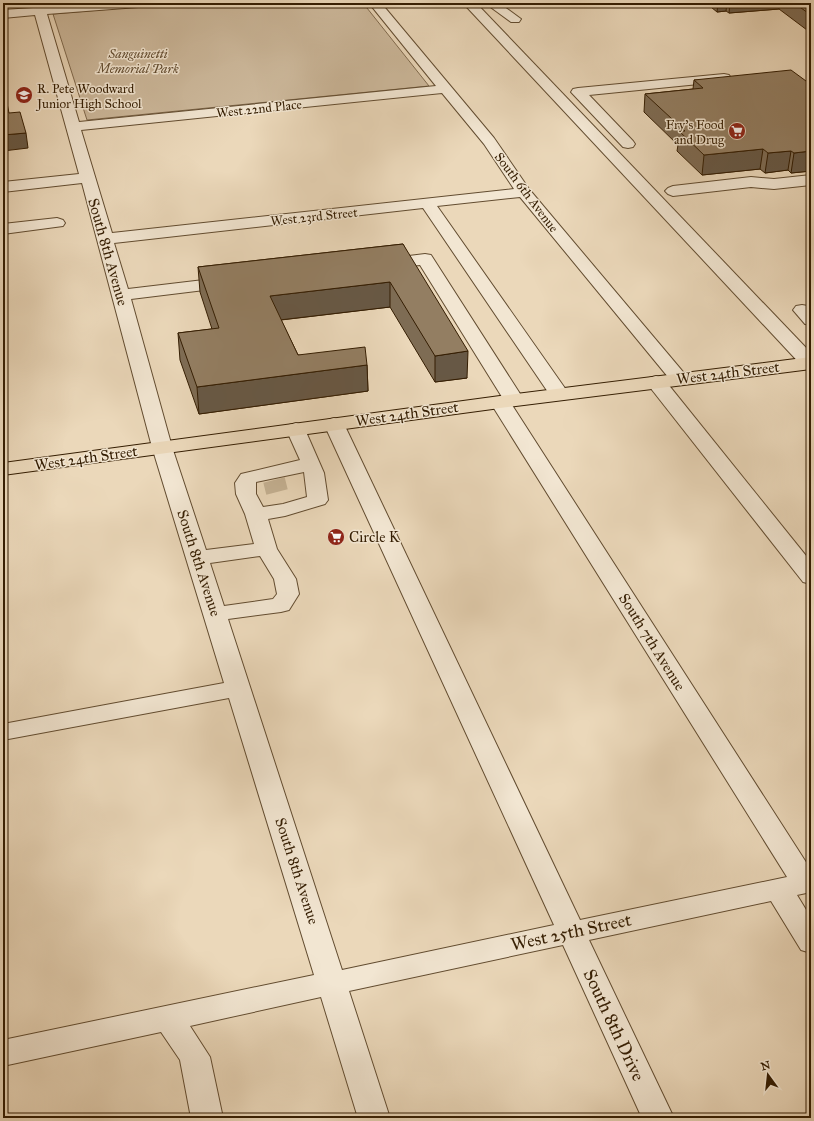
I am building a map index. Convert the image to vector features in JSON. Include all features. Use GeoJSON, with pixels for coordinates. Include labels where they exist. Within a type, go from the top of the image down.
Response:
{"type":"FeatureCollection","features":[{"type":"Feature","properties":{"kind":"main road","name":"West 24th Street"},"geometry":{"type":"LineString","coordinates":[[3,469],[559,394],[811,363]]}},
{"type":"Feature","properties":{"kind":"street"},"geometry":{"type":"LineString","coordinates":[[3,14],[39,7],[138,3]]}},
{"type":"Feature","properties":{"kind":"street","name":"South 6th Avenue"},"geometry":{"type":"LineString","coordinates":[[375,3],[489,141],[524,192],[680,379]]}},
{"type":"Feature","properties":{"kind":"street"},"geometry":{"type":"LineString","coordinates":[[469,3],[811,363]]}},
{"type":"Feature","properties":{"kind":"street"},"geometry":{"type":"LineString","coordinates":[[491,3],[515,19]]}},
{"type":"Feature","properties":{"kind":"street","name":"South 8th Avenue"},"geometry":{"type":"LineString","coordinates":[[39,7],[121,295],[162,447],[374,1118]]}},
{"type":"Feature","properties":{"kind":"street"},"geometry":{"type":"LineString","coordinates":[[628,144],[578,92],[736,77]]}},
{"type":"Feature","properties":{"kind":"street","name":"West 22nd Place"},"geometry":{"type":"LineString","coordinates":[[73,127],[445,88]]}},
{"type":"Feature","properties":{"kind":"street"},"geometry":{"type":"LineString","coordinates":[[3,187],[87,178]]}},
{"type":"Feature","properties":{"kind":"street"},"geometry":{"type":"LineString","coordinates":[[673,191],[751,182],[774,184],[811,180]]}},
{"type":"Feature","properties":{"kind":"street","name":"West 23rd Street"},"geometry":{"type":"LineString","coordinates":[[105,239],[524,192]]}},
{"type":"Feature","properties":{"kind":"street"},"geometry":{"type":"LineString","coordinates":[[427,203],[559,394]]}},
{"type":"Feature","properties":{"kind":"street"},"geometry":{"type":"LineString","coordinates":[[3,229],[57,223]]}},
{"type":"Feature","properties":{"kind":"street","name":"South 7th Avenue"},"geometry":{"type":"LineString","coordinates":[[370,265],[425,259],[507,401],[808,883]]}},
{"type":"Feature","properties":{"kind":"street"},"geometry":{"type":"LineString","coordinates":[[121,295],[245,280]]}},
{"type":"Feature","properties":{"kind":"street"},"geometry":{"type":"LineString","coordinates":[[656,382],[811,577]]}},
{"type":"Feature","properties":{"kind":"street","name":"South 8th Drive"},"geometry":{"type":"LineString","coordinates":[[334,424],[658,1118]]}},
{"type":"Feature","properties":{"kind":"street"},"geometry":{"type":"LineString","coordinates":[[215,614],[281,605],[288,594],[285,579],[266,549],[256,514],[246,494],[245,483],[248,478],[318,500],[318,490],[311,464],[296,429]]}},
{"type":"Feature","properties":{"kind":"street"},"geometry":{"type":"LineString","coordinates":[[256,514],[276,488],[311,464]]}},
{"type":"Feature","properties":{"kind":"street"},"geometry":{"type":"LineString","coordinates":[[196,558],[266,549]]}},
{"type":"Feature","properties":{"kind":"street"},"geometry":{"type":"LineString","coordinates":[[3,732],[238,688]]}},
{"type":"Feature","properties":{"kind":"street","name":"West 25th Street"},"geometry":{"type":"LineString","coordinates":[[3,1053],[570,932],[808,883]]}},
{"type":"Feature","properties":{"kind":"street"},"geometry":{"type":"LineString","coordinates":[[778,889],[811,942]]}},
{"type":"Feature","properties":{"kind":"street"},"geometry":{"type":"LineString","coordinates":[[168,1018],[195,1056],[207,1118]]}},
{"type":"Feature","properties":{"kind":"green space","name":"Sanguinetti Memorial Park"},"geometry":{"type":"Polygon","coordinates":[[[182,3],[363,3],[429,86],[87,120],[53,14],[182,3]]]}},
{"type":"Feature","properties":{"kind":"building"},"geometry":{"type":"Polygon","coordinates":[[[794,3],[811,3],[811,15],[794,3]]]}},
{"type":"Feature","properties":{"kind":"building","name":"Fry's Food and Drug"},"geometry":{"type":"Polygon","coordinates":[[[791,70],[806,81],[811,80],[811,151],[794,153],[791,151],[768,153],[763,149],[704,155],[679,131],[685,131],[645,94],[703,88],[694,80],[791,70]]]}},
{"type":"Feature","properties":{"kind":"building"},"geometry":{"type":"Polygon","coordinates":[[[3,84],[9,113],[20,112],[26,133],[3,135],[3,84]]]}},
{"type":"Feature","properties":{"kind":"building"},"geometry":{"type":"Polygon","coordinates":[[[403,244],[468,351],[435,356],[390,282],[270,296],[298,355],[365,347],[367,365],[197,387],[178,333],[219,328],[198,267],[403,244]]]}},
{"type":"Feature","properties":{"kind":"tunnel"},"geometry":{"type":"LineString","coordinates":[[274,480],[277,492]]}},
{"type":"Feature","properties":{"kind":"place","name":"R. Pete Woodward Junior High School"},"geometry":{"type":"Point","coordinates":[24,95]}},
{"type":"Feature","properties":{"kind":"place","name":"Fry's Food and Drug"},"geometry":{"type":"Point","coordinates":[737,131]}},
{"type":"Feature","properties":{"kind":"place","name":"Circle K"},"geometry":{"type":"Point","coordinates":[336,537]}}]}
